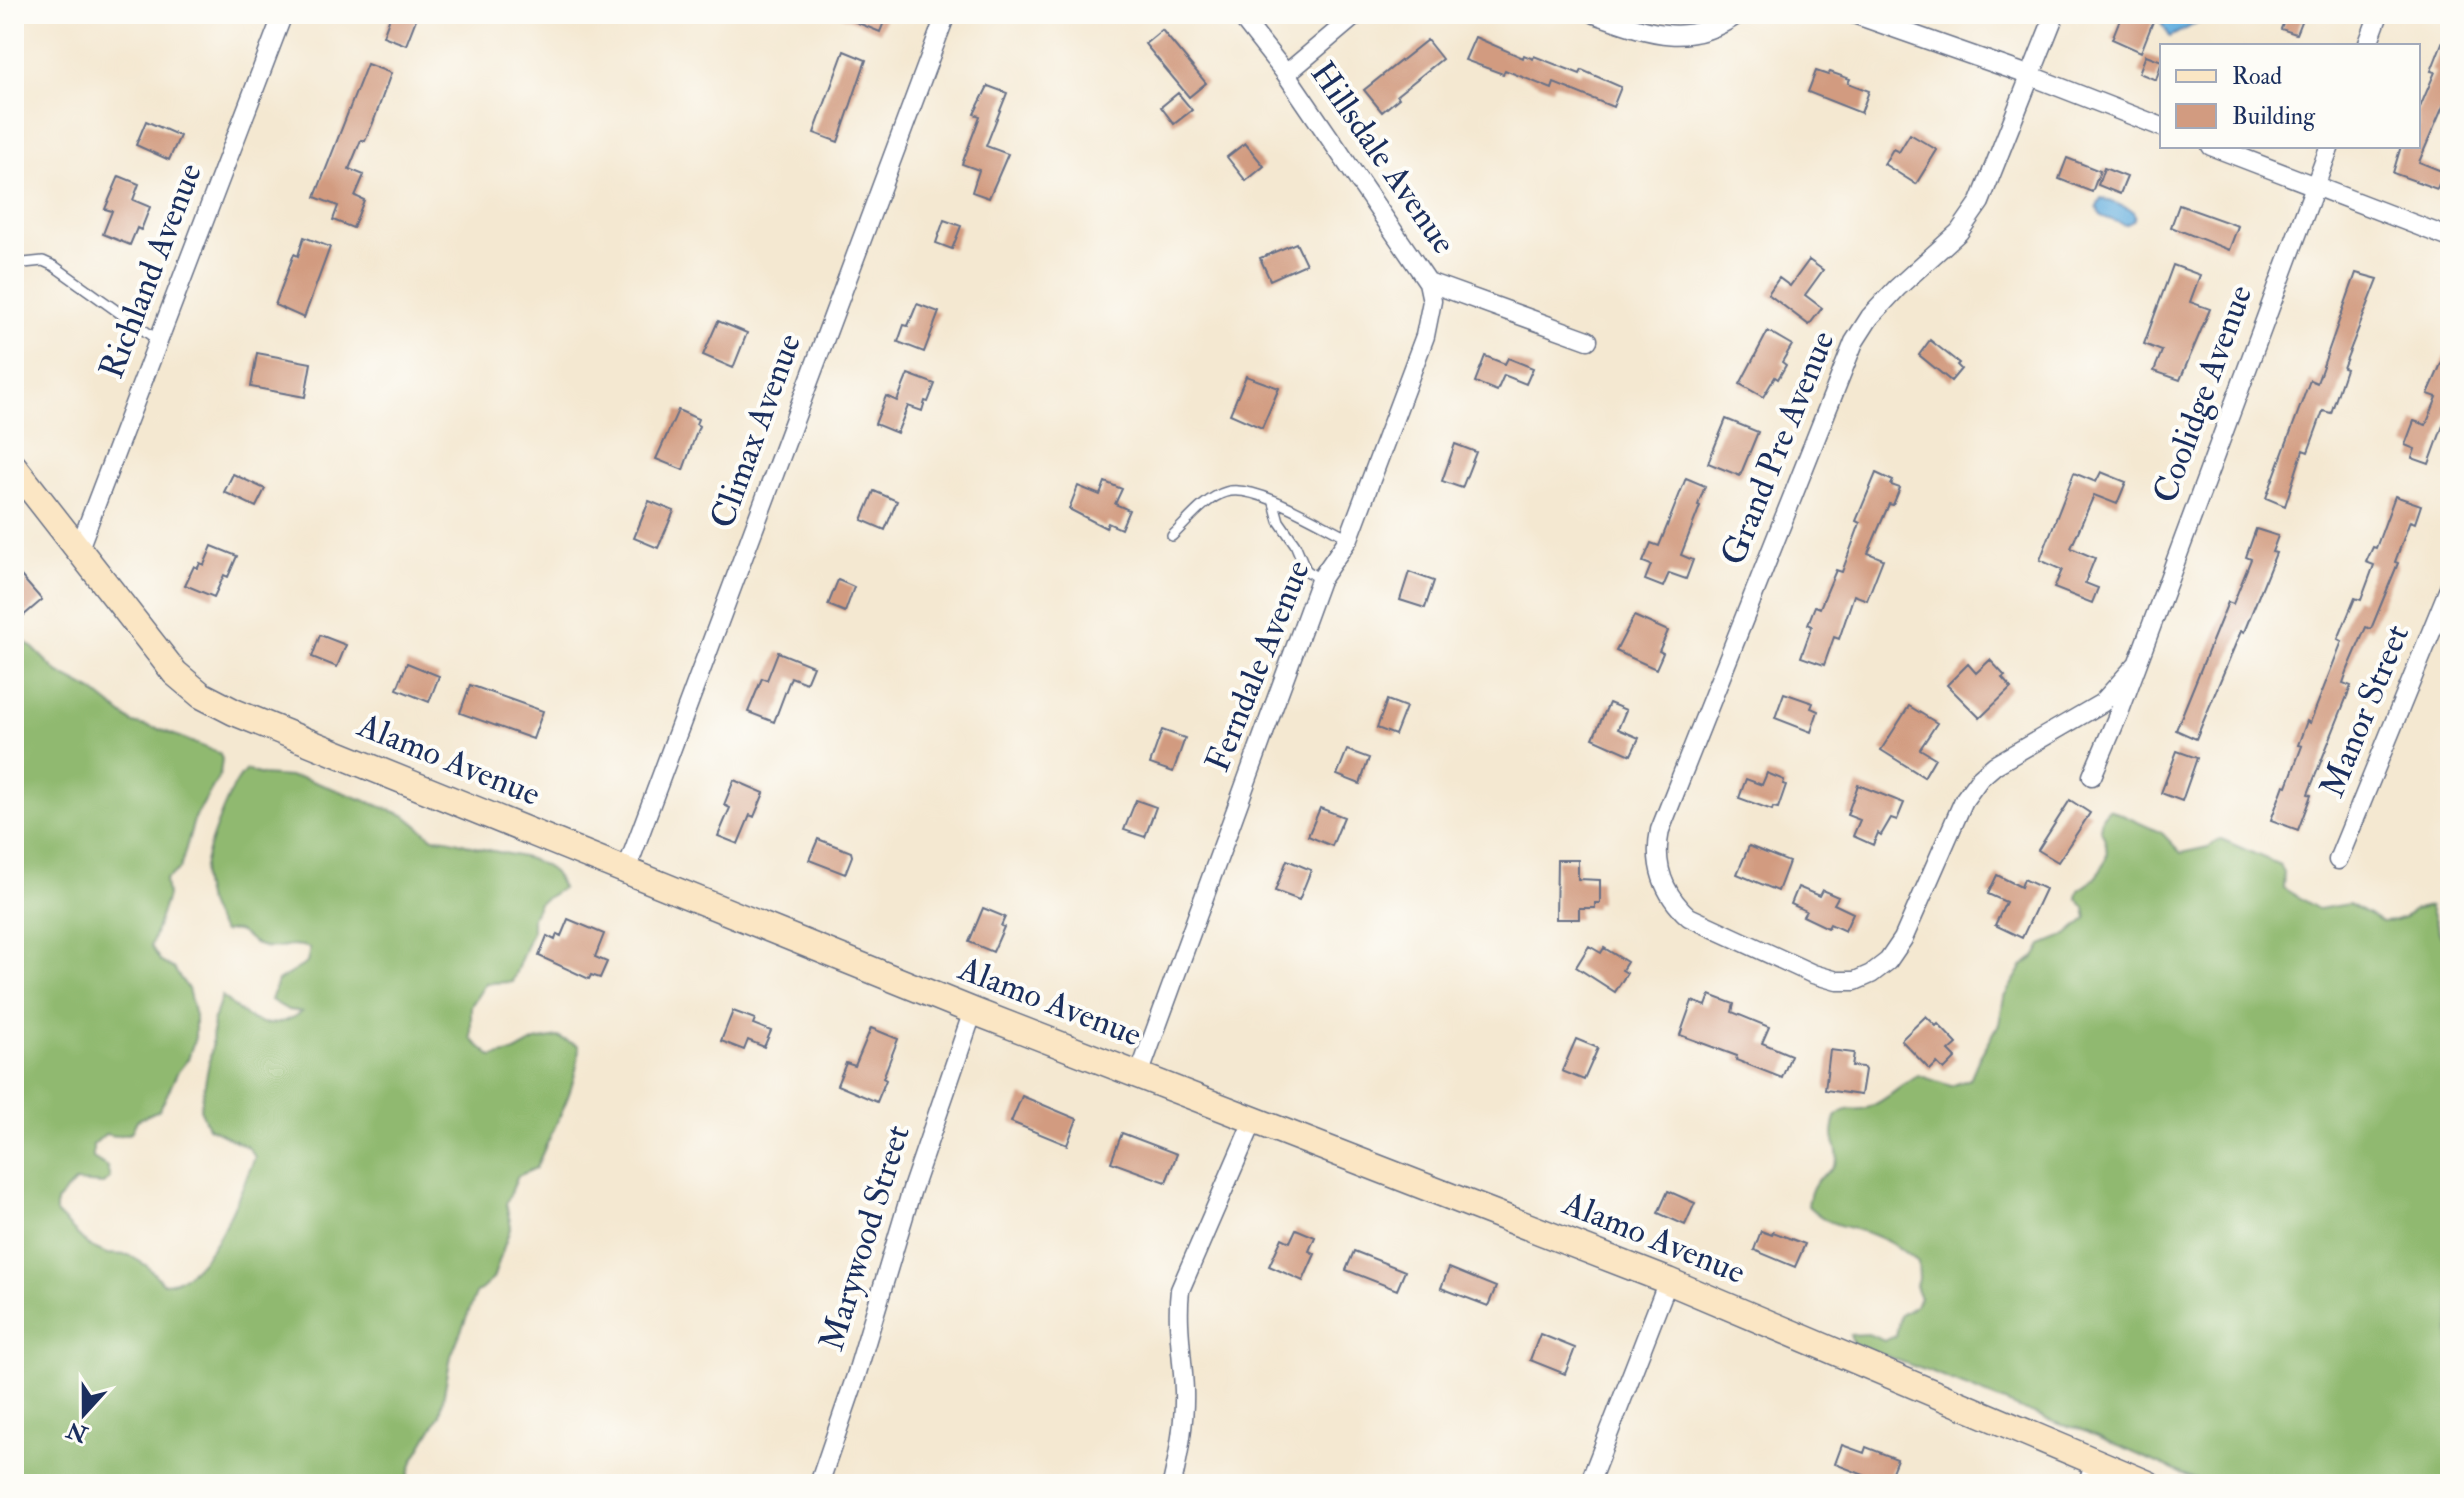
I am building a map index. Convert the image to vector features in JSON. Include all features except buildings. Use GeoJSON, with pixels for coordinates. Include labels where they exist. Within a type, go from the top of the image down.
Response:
{"type":"FeatureCollection","features":[{"type":"Feature","properties":{"kind":"street","name":"Richland Avenue"},"geometry":{"type":"LineString","coordinates":[[78,551],[283,14]]}},
{"type":"Feature","properties":{"kind":"street","name":"Climax Avenue"},"geometry":{"type":"LineString","coordinates":[[626,871],[946,14]]}},
{"type":"Feature","properties":{"kind":"street","name":"Hillsdale Avenue"},"geometry":{"type":"LineString","coordinates":[[1239,14],[1286,74],[1428,282],[1588,340]]}},
{"type":"Feature","properties":{"kind":"street"},"geometry":{"type":"LineString","coordinates":[[1286,74],[1357,14]]}},
{"type":"Feature","properties":{"kind":"street"},"geometry":{"type":"LineString","coordinates":[[1595,14],[1678,37],[1722,25],[1738,14]]}},
{"type":"Feature","properties":{"kind":"street"},"geometry":{"type":"LineString","coordinates":[[1854,14],[2031,76],[2160,126]]}},
{"type":"Feature","properties":{"kind":"street","name":"Grand Pre Avenue"},"geometry":{"type":"LineString","coordinates":[[2055,14],[1980,202],[1959,232],[1870,317],[1854,342],[1660,830],[1657,846],[1663,883],[1678,908],[1689,917],[1813,974],[1837,981],[1855,981],[1871,974],[1888,961],[1903,939],[1964,800],[1980,778],[1995,765],[2102,703],[2136,665]]}},
{"type":"Feature","properties":{"kind":"street"},"geometry":{"type":"LineString","coordinates":[[2368,44],[2379,14]]}},
{"type":"Feature","properties":{"kind":"street"},"geometry":{"type":"LineString","coordinates":[[2216,148],[2450,238]]}},
{"type":"Feature","properties":{"kind":"street","name":"Coolidge Avenue"},"geometry":{"type":"LineString","coordinates":[[2092,776],[2329,148]]}},
{"type":"Feature","properties":{"kind":"street","name":"Ferndale Avenue"},"geometry":{"type":"LineString","coordinates":[[1139,1075],[1320,580],[1349,538],[1425,336],[1432,301],[1428,282]]}},
{"type":"Feature","properties":{"kind":"street","name":"Alamo Avenue"},"geometry":{"type":"LineString","coordinates":[[14,467],[175,673],[201,695],[250,718],[973,1011],[1668,1281],[2091,1473],[2148,1484]]}},
{"type":"Feature","properties":{"kind":"street","name":"Manor Street"},"geometry":{"type":"LineString","coordinates":[[2338,860],[2450,586]]}},
{"type":"Feature","properties":{"kind":"street","name":"Marywood Street"},"geometry":{"type":"LineString","coordinates":[[819,1484],[973,1011]]}},
{"type":"Feature","properties":{"kind":"street"},"geometry":{"type":"LineString","coordinates":[[1172,1484],[1180,1449],[1184,1393],[1177,1317],[1180,1290],[1254,1119]]}},
{"type":"Feature","properties":{"kind":"street"},"geometry":{"type":"LineString","coordinates":[[1589,1484],[1668,1281]]}},
{"type":"Feature","properties":{"kind":"lane"},"geometry":{"type":"LineString","coordinates":[[14,264],[43,261],[54,266],[159,341]]}},
{"type":"Feature","properties":{"kind":"lane"},"geometry":{"type":"LineString","coordinates":[[1172,536],[1211,500],[1227,491],[1244,492],[1274,503],[1349,538]]}},
{"type":"Feature","properties":{"kind":"lane"},"geometry":{"type":"LineString","coordinates":[[1274,503],[1279,521],[1295,544],[1306,570],[1320,580]]}},
{"type":"Feature","properties":{"kind":"green space"},"geometry":{"type":"Polygon","coordinates":[[[14,634],[57,672],[93,691],[133,723],[162,730],[219,753],[222,759],[220,774],[194,820],[180,869],[165,880],[167,896],[151,946],[161,962],[174,969],[188,989],[195,1016],[195,1037],[188,1059],[177,1073],[159,1110],[137,1120],[131,1133],[116,1136],[105,1134],[93,1145],[93,1158],[107,1167],[110,1178],[103,1184],[75,1182],[56,1202],[56,1213],[89,1246],[107,1254],[129,1255],[147,1266],[163,1283],[179,1279],[194,1269],[208,1253],[231,1213],[255,1157],[248,1147],[208,1127],[200,1109],[212,1047],[213,1022],[222,996],[250,1019],[269,1024],[290,1019],[302,1012],[288,1010],[271,1000],[278,981],[307,963],[310,948],[296,945],[264,947],[237,931],[223,932],[206,896],[203,873],[209,849],[226,803],[246,770],[262,775],[303,778],[406,816],[433,838],[535,861],[553,872],[562,888],[539,903],[532,917],[532,931],[512,982],[486,983],[471,1006],[471,1039],[492,1057],[515,1052],[535,1041],[558,1037],[579,1046],[574,1078],[536,1168],[518,1176],[506,1204],[511,1226],[493,1279],[476,1294],[451,1356],[440,1415],[413,1461],[406,1484],[14,1484],[14,634]]]}},
{"type":"Feature","properties":{"kind":"green space"},"geometry":{"type":"Polygon","coordinates":[[[2109,809],[2162,833],[2181,853],[2208,847],[2221,839],[2280,865],[2284,873],[2283,888],[2318,909],[2349,904],[2382,922],[2404,918],[2413,910],[2429,906],[2441,937],[2450,947],[2450,1484],[2212,1484],[2077,1428],[2061,1425],[1853,1344],[1850,1335],[1868,1334],[1884,1341],[1896,1336],[1900,1315],[1916,1305],[1920,1298],[1915,1286],[1919,1278],[1918,1262],[1885,1240],[1832,1222],[1808,1206],[1814,1186],[1837,1160],[1833,1135],[1836,1116],[1848,1110],[1874,1105],[1918,1075],[1951,1086],[1970,1079],[1999,1024],[2004,997],[2023,966],[2036,956],[2042,945],[2067,935],[2087,918],[2085,908],[2077,898],[2079,890],[2095,878],[2104,864],[2106,847],[2100,829],[2102,817],[2109,809]]]}},
{"type":"Feature","properties":{"kind":"water"},"geometry":{"type":"Polygon","coordinates":[[[2177,14],[2198,14],[2202,20],[2170,37],[2161,21],[2177,14]]]}},
{"type":"Feature","properties":{"kind":"water"},"geometry":{"type":"Polygon","coordinates":[[[2101,198],[2132,210],[2135,215],[2133,221],[2125,225],[2101,216],[2097,207],[2101,198]]]}}]}
